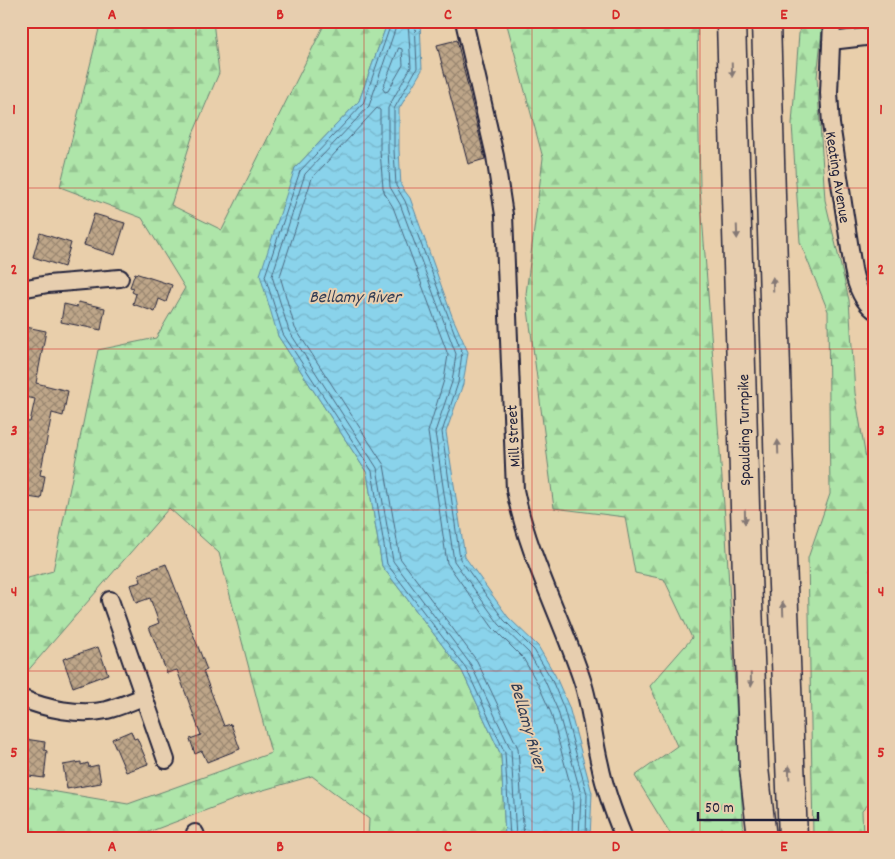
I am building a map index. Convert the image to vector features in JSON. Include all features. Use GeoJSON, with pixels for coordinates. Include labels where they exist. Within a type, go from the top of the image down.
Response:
{"type":"FeatureCollection","features":[{"type":"Feature","properties":{"kind":"highway","name":"Spaulding Turnpike"},"geometry":{"type":"LineString","coordinates":[[731,21],[746,576],[754,768],[762,838]]}},
{"type":"Feature","properties":{"kind":"highway","name":"Spaulding Turnpike"},"geometry":{"type":"LineString","coordinates":[[766,21],[780,509],[792,838]]}},
{"type":"Feature","properties":{"kind":"street","name":"Mill Street"},"geometry":{"type":"LineString","coordinates":[[464,21],[495,156],[504,215],[512,453],[520,515],[583,683],[600,767],[624,838]]}},
{"type":"Feature","properties":{"kind":"street","name":"Keating Avenue"},"geometry":{"type":"LineString","coordinates":[[832,21],[829,92],[831,124],[839,183],[854,277],[863,298],[872,309]]}},
{"type":"Feature","properties":{"kind":"street"},"geometry":{"type":"LineString","coordinates":[[831,41],[874,36]]}},
{"type":"Feature","properties":{"kind":"street"},"geometry":{"type":"LineString","coordinates":[[21,289],[48,284],[120,278]]}},
{"type":"Feature","properties":{"kind":"street"},"geometry":{"type":"LineString","coordinates":[[110,600],[166,760]]}},
{"type":"Feature","properties":{"kind":"street"},"geometry":{"type":"LineString","coordinates":[[21,698],[50,709],[85,711],[106,710],[144,697]]}},
{"type":"Feature","properties":{"kind":"green space"},"geometry":{"type":"Polygon","coordinates":[[[101,21],[213,21],[219,73],[193,134],[171,205],[222,230],[326,21],[388,21],[359,101],[295,168],[278,336],[367,473],[382,566],[462,671],[501,755],[505,838],[368,838],[369,819],[312,776],[246,795],[133,838],[21,838],[21,786],[128,804],[271,753],[219,553],[169,508],[25,674],[21,673],[21,580],[53,571],[98,350],[156,338],[185,288],[142,218],[60,187],[101,21]]]}},
{"type":"Feature","properties":{"kind":"green space"},"geometry":{"type":"Polygon","coordinates":[[[506,21],[697,21],[700,189],[725,518],[744,838],[673,838],[635,776],[677,746],[650,686],[692,638],[664,579],[635,573],[625,517],[554,508],[526,294],[543,158],[506,21]]]}},
{"type":"Feature","properties":{"kind":"green space"},"geometry":{"type":"Polygon","coordinates":[[[800,21],[823,21],[817,77],[825,200],[849,300],[855,393],[867,465],[874,467],[874,798],[862,811],[863,838],[813,838],[808,558],[830,494],[828,311],[800,242],[792,124],[800,21]]]}},
{"type":"Feature","properties":{"kind":"water","name":"Bellamy River"},"geometry":{"type":"Polygon","coordinates":[[[388,21],[420,21],[422,70],[399,109],[401,186],[410,198],[452,316],[468,352],[463,384],[446,432],[465,557],[508,617],[538,646],[555,675],[569,707],[592,793],[590,838],[505,838],[501,755],[462,671],[382,566],[367,473],[278,336],[260,275],[295,168],[359,101],[388,21]]]}},
{"type":"Feature","properties":{"kind":"building"},"geometry":{"type":"Polygon","coordinates":[[[457,40],[485,159],[468,164],[437,45],[457,40]]]}},
{"type":"Feature","properties":{"kind":"building"},"geometry":{"type":"Polygon","coordinates":[[[94,214],[125,223],[115,255],[84,245],[94,214]]]}},
{"type":"Feature","properties":{"kind":"building"},"geometry":{"type":"Polygon","coordinates":[[[40,233],[71,243],[64,267],[33,257],[40,233]]]}},
{"type":"Feature","properties":{"kind":"building"},"geometry":{"type":"Polygon","coordinates":[[[135,273],[172,285],[166,302],[159,299],[155,312],[133,304],[136,294],[132,292],[134,288],[130,287],[135,273]]]}},
{"type":"Feature","properties":{"kind":"building"},"geometry":{"type":"Polygon","coordinates":[[[78,302],[105,308],[101,330],[61,322],[64,304],[77,307],[78,302]]]}},
{"type":"Feature","properties":{"kind":"building"},"geometry":{"type":"Polygon","coordinates":[[[21,326],[46,331],[36,383],[68,391],[63,416],[52,413],[40,475],[45,476],[41,499],[21,496],[21,421],[30,422],[35,399],[21,396],[28,364],[21,363],[21,326]]]}},
{"type":"Feature","properties":{"kind":"building"},"geometry":{"type":"Polygon","coordinates":[[[166,564],[207,670],[203,671],[224,726],[231,724],[240,749],[207,762],[202,751],[195,754],[190,739],[201,735],[177,670],[167,673],[149,627],[159,623],[150,598],[136,603],[130,585],[141,582],[139,574],[166,564]]]}},
{"type":"Feature","properties":{"kind":"building"},"geometry":{"type":"Polygon","coordinates":[[[98,647],[108,674],[73,687],[63,659],[98,647]]]}},
{"type":"Feature","properties":{"kind":"building"},"geometry":{"type":"Polygon","coordinates":[[[131,731],[134,739],[137,738],[148,764],[126,772],[112,739],[131,731]]]}},
{"type":"Feature","properties":{"kind":"building"},"geometry":{"type":"Polygon","coordinates":[[[25,739],[45,742],[44,750],[47,751],[44,778],[21,775],[25,739]]]}},
{"type":"Feature","properties":{"kind":"building"},"geometry":{"type":"Polygon","coordinates":[[[81,762],[81,765],[88,763],[89,767],[98,765],[101,783],[67,789],[63,765],[81,762]]]}}]}
